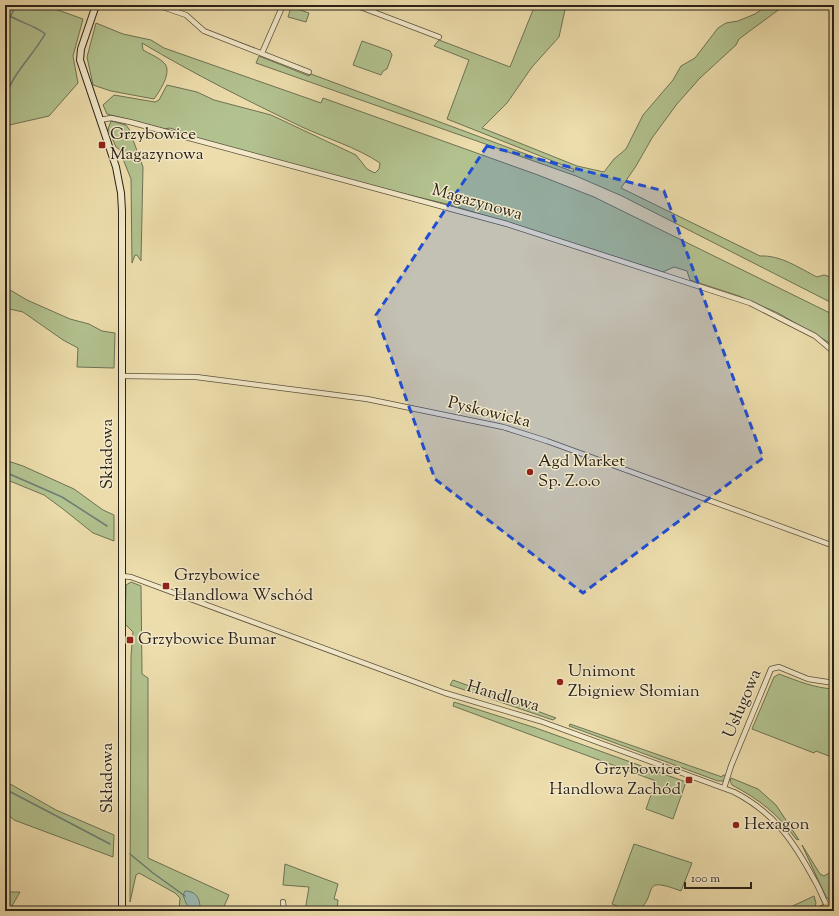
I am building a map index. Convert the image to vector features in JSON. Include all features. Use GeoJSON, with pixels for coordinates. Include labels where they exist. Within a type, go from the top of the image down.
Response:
{"type":"FeatureCollection","features":[{"type":"Feature","properties":{"kind":"main road","name":"Składowa"},"geometry":{"type":"LineString","coordinates":[[96,5],[82,46],[80,60],[114,162],[122,198],[122,911]]}},
{"type":"Feature","properties":{"kind":"main road"},"geometry":{"type":"LineString","coordinates":[[818,911],[830,907]]}},
{"type":"Feature","properties":{"kind":"street"},"geometry":{"type":"LineString","coordinates":[[157,5],[186,15],[204,31],[309,72]]}},
{"type":"Feature","properties":{"kind":"street"},"geometry":{"type":"LineString","coordinates":[[262,53],[283,5]]}},
{"type":"Feature","properties":{"kind":"street"},"geometry":{"type":"LineString","coordinates":[[355,5],[438,37]]}},
{"type":"Feature","properties":{"kind":"street"},"geometry":{"type":"LineString","coordinates":[[373,12],[376,5]]}},
{"type":"Feature","properties":{"kind":"street","name":"Magazynowa"},"geometry":{"type":"LineString","coordinates":[[100,120],[111,118],[130,122],[507,224],[750,303],[815,336],[834,352]]}},
{"type":"Feature","properties":{"kind":"street","name":"Pyskowicka"},"geometry":{"type":"LineString","coordinates":[[122,376],[196,378],[367,399],[508,428],[834,546]]}},
{"type":"Feature","properties":{"kind":"street","name":"Handlowa"},"geometry":{"type":"LineString","coordinates":[[122,576],[131,577],[450,695],[540,721],[724,788],[753,802],[779,824],[792,842],[830,907]]}},
{"type":"Feature","properties":{"kind":"street","name":"Usługowa"},"geometry":{"type":"LineString","coordinates":[[724,788],[771,669],[779,667],[808,679],[834,683]]}},
{"type":"Feature","properties":{"kind":"street"},"geometry":{"type":"LineString","coordinates":[[283,902],[284,911]]}},
{"type":"Feature","properties":{"kind":"highlighted area"},"geometry":{"type":"Polygon","coordinates":[[[487,146],[664,191],[763,458],[583,593],[435,479],[376,315],[487,146]]]}},
{"type":"Feature","properties":{"kind":"green space"},"geometry":{"type":"Polygon","coordinates":[[[5,5],[44,5],[83,19],[73,56],[78,83],[49,116],[5,126],[5,5]]]}},
{"type":"Feature","properties":{"kind":"green space"},"geometry":{"type":"Polygon","coordinates":[[[535,5],[566,5],[559,37],[532,67],[507,103],[482,128],[577,166],[604,172],[614,159],[626,149],[643,115],[673,80],[681,66],[695,58],[718,28],[726,23],[738,21],[755,14],[768,5],[785,5],[739,39],[736,45],[700,78],[677,104],[652,138],[621,188],[760,256],[768,256],[783,260],[817,277],[824,275],[834,278],[834,304],[622,196],[576,176],[256,63],[259,56],[309,76],[311,74],[574,172],[573,169],[447,119],[469,60],[434,46],[439,40],[510,67],[535,5]]]}},
{"type":"Feature","properties":{"kind":"green space"},"geometry":{"type":"Polygon","coordinates":[[[291,7],[309,13],[306,22],[288,17],[291,7]]]}},
{"type":"Feature","properties":{"kind":"green space"},"geometry":{"type":"Polygon","coordinates":[[[96,23],[123,34],[151,40],[164,48],[321,103],[323,98],[538,175],[594,197],[834,315],[834,348],[828,342],[778,313],[739,296],[690,280],[687,271],[674,267],[663,272],[451,205],[380,188],[177,133],[176,130],[170,128],[164,129],[107,114],[103,105],[114,95],[155,102],[159,100],[167,85],[197,92],[214,100],[271,115],[356,155],[367,169],[375,173],[379,169],[380,163],[371,157],[302,127],[201,76],[142,43],[143,50],[155,56],[165,64],[167,68],[164,82],[154,99],[111,91],[93,85],[87,57],[96,23]]]}},
{"type":"Feature","properties":{"kind":"green space"},"geometry":{"type":"Polygon","coordinates":[[[362,41],[390,51],[392,55],[387,69],[383,71],[381,75],[353,65],[362,41]]]}},
{"type":"Feature","properties":{"kind":"green space"},"geometry":{"type":"Polygon","coordinates":[[[111,121],[126,125],[129,129],[143,167],[141,261],[137,255],[135,255],[132,263],[131,179],[119,149],[116,147],[108,129],[111,121]]]}},
{"type":"Feature","properties":{"kind":"green space"},"geometry":{"type":"Polygon","coordinates":[[[5,287],[27,300],[70,319],[89,324],[102,331],[115,333],[114,368],[77,367],[78,348],[63,340],[23,312],[5,308],[5,287]]]}},
{"type":"Feature","properties":{"kind":"green space"},"geometry":{"type":"Polygon","coordinates":[[[5,460],[23,466],[74,489],[103,510],[114,515],[114,541],[93,533],[44,495],[5,479],[5,460]]]}},
{"type":"Feature","properties":{"kind":"green space"},"geometry":{"type":"Polygon","coordinates":[[[131,582],[141,586],[142,674],[148,678],[148,858],[229,895],[222,911],[179,911],[180,898],[175,893],[139,873],[136,875],[130,902],[131,656],[133,632],[125,624],[126,585],[131,582]]]}},
{"type":"Feature","properties":{"kind":"green space"},"geometry":{"type":"Polygon","coordinates":[[[779,674],[813,686],[834,689],[834,758],[816,751],[814,753],[752,729],[774,677],[779,674]]]}},
{"type":"Feature","properties":{"kind":"green space"},"geometry":{"type":"Polygon","coordinates":[[[453,680],[556,718],[553,720],[450,685],[453,680]]]}},
{"type":"Feature","properties":{"kind":"green space"},"geometry":{"type":"Polygon","coordinates":[[[454,702],[536,728],[686,782],[673,819],[646,809],[656,781],[453,706],[454,702]]]}},
{"type":"Feature","properties":{"kind":"green space"},"geometry":{"type":"Polygon","coordinates":[[[570,724],[722,777],[723,775],[727,776],[723,781],[718,781],[569,726],[570,724]]]}},
{"type":"Feature","properties":{"kind":"green space"},"geometry":{"type":"Polygon","coordinates":[[[731,778],[758,789],[776,805],[799,840],[796,839],[783,822],[768,808],[732,785],[730,781],[731,778]]]}},
{"type":"Feature","properties":{"kind":"green space"},"geometry":{"type":"Polygon","coordinates":[[[5,781],[56,810],[114,835],[113,857],[14,820],[5,812],[5,781]]]}},
{"type":"Feature","properties":{"kind":"green space"},"geometry":{"type":"Polygon","coordinates":[[[634,844],[692,863],[681,891],[659,885],[654,886],[648,898],[638,911],[630,911],[612,904],[634,844]]]}},
{"type":"Feature","properties":{"kind":"green space"},"geometry":{"type":"Polygon","coordinates":[[[802,845],[820,874],[824,876],[831,872],[834,876],[834,900],[830,900],[826,897],[802,845]]]}},
{"type":"Feature","properties":{"kind":"green space"},"geometry":{"type":"Polygon","coordinates":[[[285,864],[338,884],[334,899],[338,900],[337,911],[305,911],[309,887],[283,885],[285,864]]]}},
{"type":"Feature","properties":{"kind":"green space"},"geometry":{"type":"Polygon","coordinates":[[[5,892],[20,892],[9,911],[5,911],[5,892]]]}},
{"type":"Feature","properties":{"kind":"green space"},"geometry":{"type":"Polygon","coordinates":[[[814,896],[816,903],[815,907],[807,911],[782,911],[814,896]]]}},
{"type":"Feature","properties":{"kind":"water"},"geometry":{"type":"Polygon","coordinates":[[[185,891],[192,892],[197,896],[200,904],[198,911],[192,911],[186,903],[183,895],[185,891]]]}},
{"type":"Feature","properties":{"kind":"waterway"},"geometry":{"type":"LineString","coordinates":[[5,28],[16,5]]}},
{"type":"Feature","properties":{"kind":"waterway"},"geometry":{"type":"LineString","coordinates":[[5,99],[13,81],[45,34],[39,29],[10,16]]}},
{"type":"Feature","properties":{"kind":"waterway"},"geometry":{"type":"LineString","coordinates":[[5,472],[62,497],[107,526]]}},
{"type":"Feature","properties":{"kind":"waterway"},"geometry":{"type":"LineString","coordinates":[[5,789],[110,844]]}},
{"type":"Feature","properties":{"kind":"waterway"},"geometry":{"type":"LineString","coordinates":[[130,854],[185,896]]}},
{"type":"Feature","properties":{"kind":"place","name":"Grzybowice Magazynowa"},"geometry":{"type":"Point","coordinates":[102,145]}},
{"type":"Feature","properties":{"kind":"place","name":"Agd Market Sp. Z.o.o"},"geometry":{"type":"Point","coordinates":[530,472]}},
{"type":"Feature","properties":{"kind":"place","name":"Grzybowice Handlowa Wschód"},"geometry":{"type":"Point","coordinates":[166,586]}},
{"type":"Feature","properties":{"kind":"place","name":"Grzybowice Bumar"},"geometry":{"type":"Point","coordinates":[130,640]}},
{"type":"Feature","properties":{"kind":"place","name":"Unimont Zbigniew Słomian"},"geometry":{"type":"Point","coordinates":[560,682]}},
{"type":"Feature","properties":{"kind":"place","name":"Grzybowice Handlowa Zachód"},"geometry":{"type":"Point","coordinates":[689,780]}},
{"type":"Feature","properties":{"kind":"place","name":"Hexagon"},"geometry":{"type":"Point","coordinates":[736,825]}}]}
